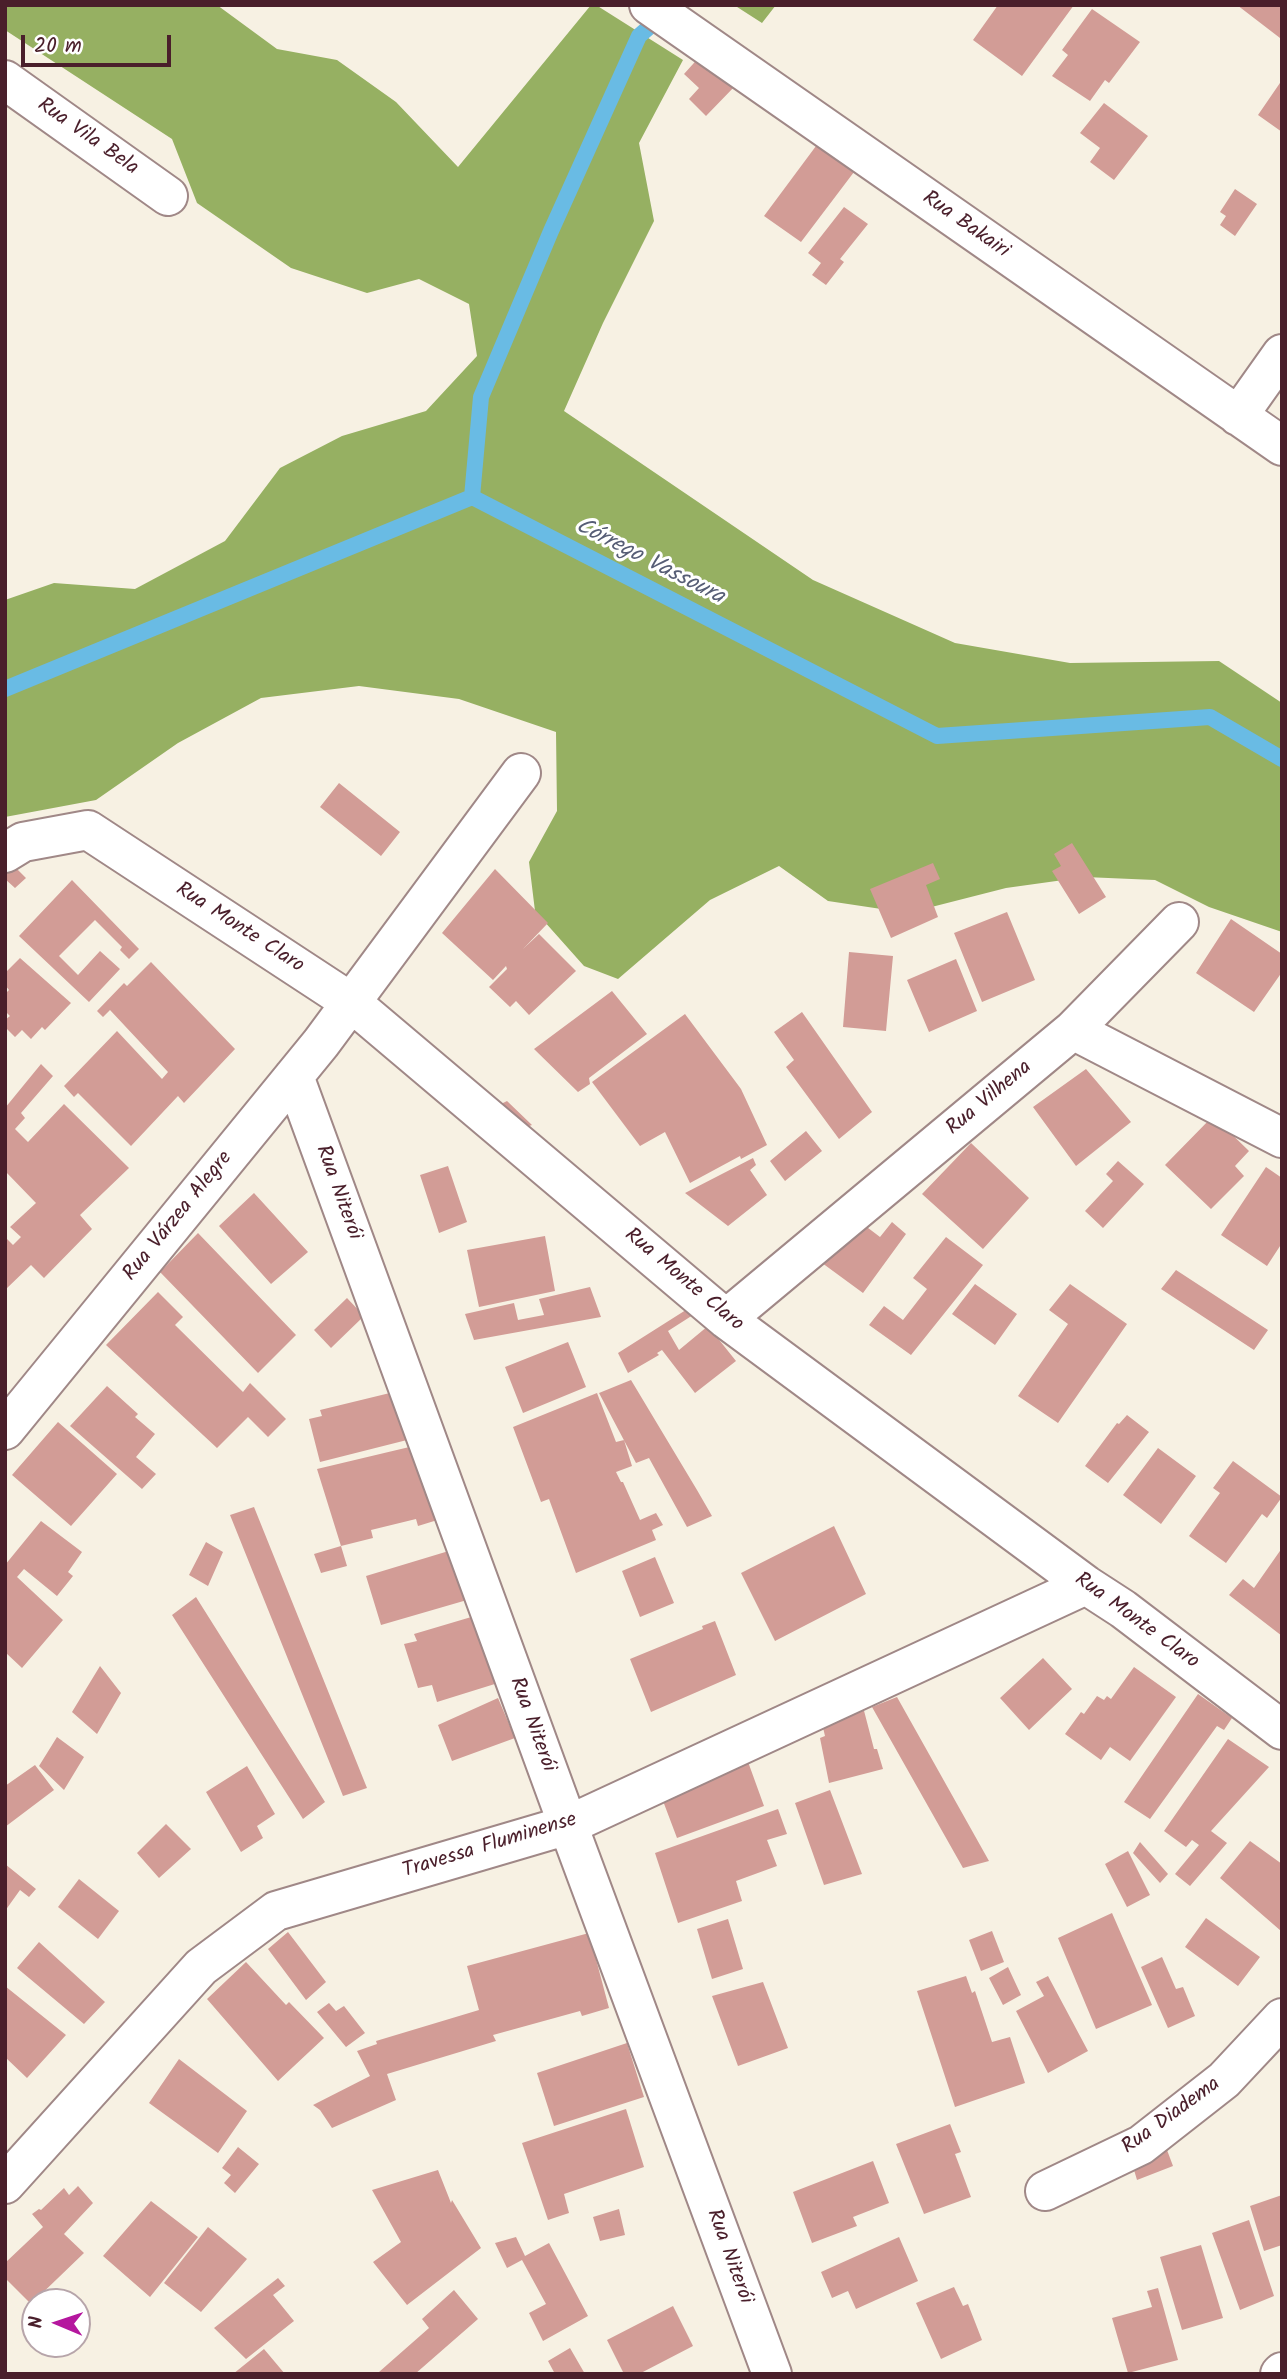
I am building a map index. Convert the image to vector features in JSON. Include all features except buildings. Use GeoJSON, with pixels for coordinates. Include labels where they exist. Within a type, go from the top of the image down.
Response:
{"type":"FeatureCollection","features":[{"type":"Feature","properties":{"kind":"street","name":"Rua Bakairi"},"geometry":{"type":"LineString","coordinates":[[649,5],[1282,446]]}},
{"type":"Feature","properties":{"kind":"street","name":"Rua Vila Bela"},"geometry":{"type":"LineString","coordinates":[[5,80],[168,196]]}},
{"type":"Feature","properties":{"kind":"street"},"geometry":{"type":"LineString","coordinates":[[1238,416],[1282,354]]}},
{"type":"Feature","properties":{"kind":"street","name":"Rua Várzea Alegre"},"geometry":{"type":"LineString","coordinates":[[5,1430],[352,1003],[521,773]]}},
{"type":"Feature","properties":{"kind":"street","name":"Rua Monte Claro"},"geometry":{"type":"LineString","coordinates":[[5,853],[23,842],[88,830],[352,1003],[726,1319],[1086,1586],[1123,1609],[1282,1730]]}},
{"type":"Feature","properties":{"kind":"street","name":"Rua Vilhena"},"geometry":{"type":"LineString","coordinates":[[726,1319],[1073,1030],[1178,922]]}},
{"type":"Feature","properties":{"kind":"street"},"geometry":{"type":"LineString","coordinates":[[1073,1030],[1282,1138]]}},
{"type":"Feature","properties":{"kind":"street","name":"Rua Niterói"},"geometry":{"type":"LineString","coordinates":[[294,1076],[772,2374]]}},
{"type":"Feature","properties":{"kind":"street","name":"Travessa Fluminense"},"geometry":{"type":"LineString","coordinates":[[5,2184],[201,1967],[276,1911],[568,1825],[1086,1586]]}},
{"type":"Feature","properties":{"kind":"street","name":"Rua Diadema"},"geometry":{"type":"LineString","coordinates":[[1045,2191],[1141,2145],[1224,2080],[1282,2018]]}},
{"type":"Feature","properties":{"kind":"green space"},"geometry":{"type":"Polygon","coordinates":[[[5,5],[217,5],[277,49],[337,60],[396,102],[458,167],[591,5],[596,5],[683,60],[639,143],[654,221],[603,323],[564,411],[813,580],[955,643],[1070,663],[1219,661],[1282,703],[1282,932],[1209,907],[1155,880],[1085,877],[1006,888],[908,913],[828,901],[779,866],[710,900],[618,979],[584,966],[535,911],[529,862],[557,811],[556,732],[459,699],[359,686],[261,698],[178,743],[96,800],[5,817],[5,600],[54,583],[135,589],[225,541],[280,468],[342,436],[426,411],[477,356],[469,304],[419,279],[367,293],[291,268],[197,203],[172,139],[5,30],[5,5]]]}},
{"type":"Feature","properties":{"kind":"green space"},"geometry":{"type":"Polygon","coordinates":[[[734,5],[776,5],[762,23],[734,5]]]}},
{"type":"Feature","properties":{"kind":"waterway"},"geometry":{"type":"LineString","coordinates":[[472,497],[481,397],[551,231],[639,36],[664,14]]}},
{"type":"Feature","properties":{"kind":"waterway","name":"Córrego Vassoura"},"geometry":{"type":"LineString","coordinates":[[5,689],[472,497],[937,736],[1210,717],[1282,759]]}}]}
